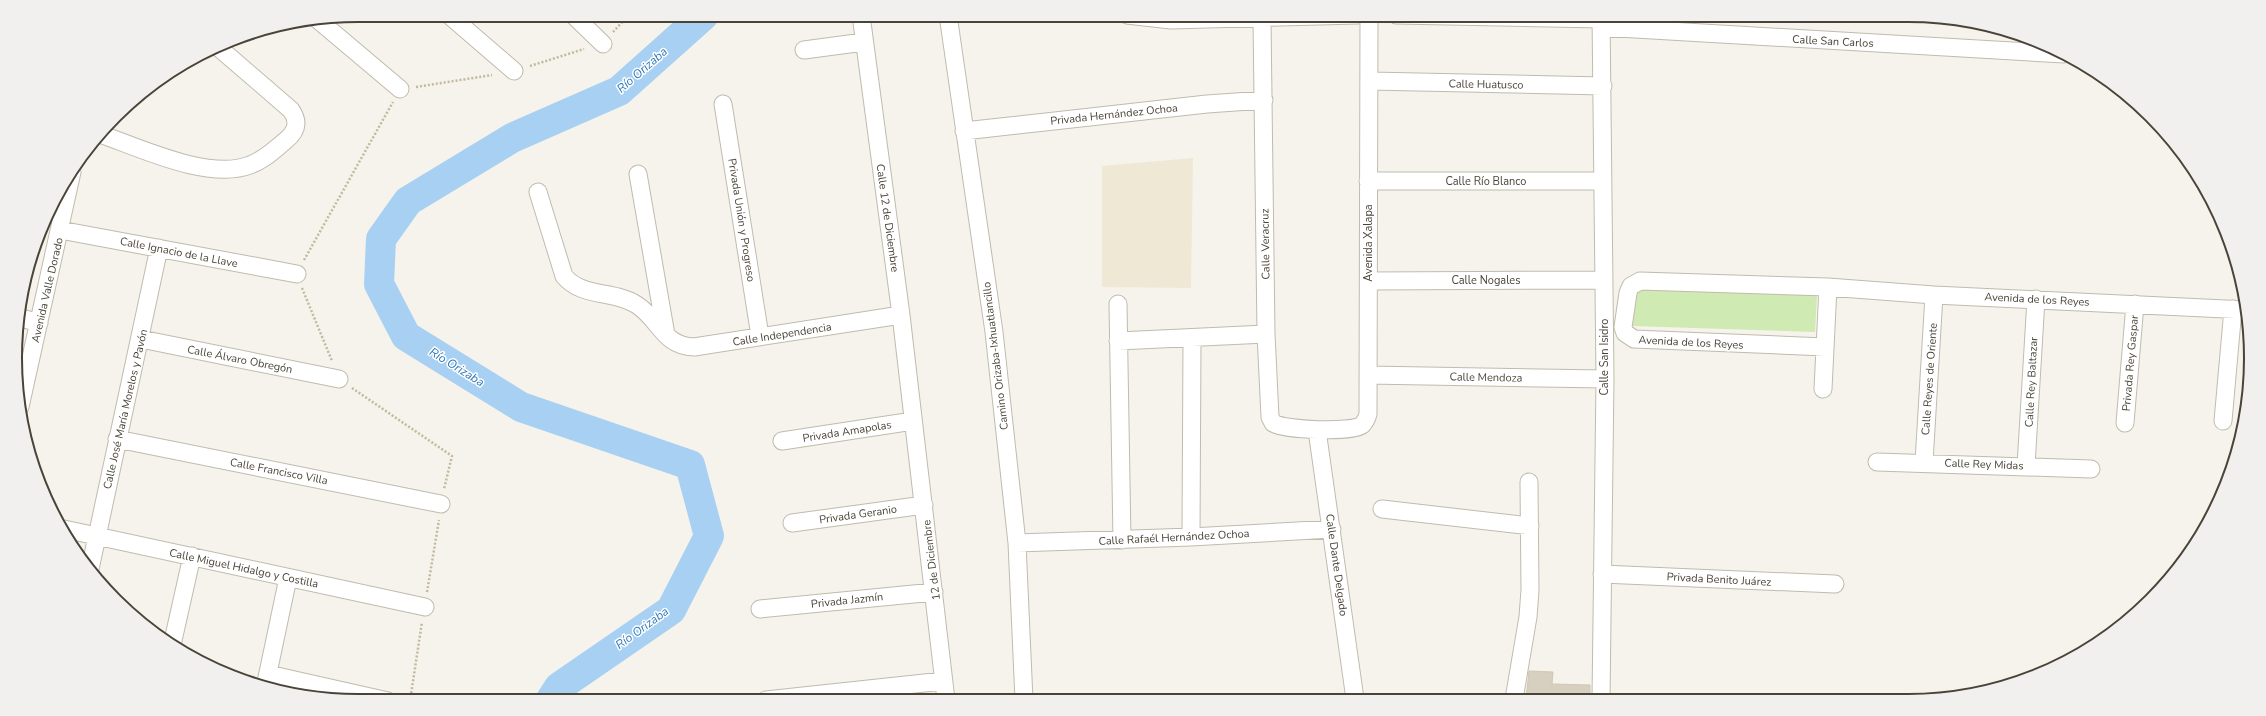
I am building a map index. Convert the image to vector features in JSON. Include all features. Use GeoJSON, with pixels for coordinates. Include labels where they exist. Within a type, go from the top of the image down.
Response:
{"type":"FeatureCollection","features":[{"type":"Feature","properties":{"kind":"street"},"geometry":{"type":"LineString","coordinates":[[457,22],[514,71]]}},
{"type":"Feature","properties":{"kind":"street"},"geometry":{"type":"LineString","coordinates":[[580,22],[603,44]]}},
{"type":"Feature","properties":{"kind":"street","name":"Calle 12 de Diciembre"},"geometry":{"type":"LineString","coordinates":[[862,22],[901,315],[913,421]]}},
{"type":"Feature","properties":{"kind":"street","name":"Camino Orizaba-Ixhuatlancillo"},"geometry":{"type":"LineString","coordinates":[[949,22],[994,332],[1017,543],[1024,694]]}},
{"type":"Feature","properties":{"kind":"street","name":"Calle Veracruz"},"geometry":{"type":"LineString","coordinates":[[1262,22],[1266,334],[1272,422],[1279,426],[1317,430]]}},
{"type":"Feature","properties":{"kind":"street","name":"Avenida Xalapa"},"geometry":{"type":"LineString","coordinates":[[1317,430],[1357,427],[1364,422],[1368,414],[1369,22]]}},
{"type":"Feature","properties":{"kind":"street","name":"Calle San Isidro"},"geometry":{"type":"LineString","coordinates":[[1601,22],[1603,86],[1605,379],[1601,694]]}},
{"type":"Feature","properties":{"kind":"street","name":"Calle San Carlos"},"geometry":{"type":"LineString","coordinates":[[1628,22],[2048,53]]}},
{"type":"Feature","properties":{"kind":"street"},"geometry":{"type":"LineString","coordinates":[[323,24],[400,89]]}},
{"type":"Feature","properties":{"kind":"street"},"geometry":{"type":"LineString","coordinates":[[804,50],[864,42]]}},
{"type":"Feature","properties":{"kind":"street"},"geometry":{"type":"LineString","coordinates":[[105,136],[200,168],[227,170],[250,165],[268,156],[292,135],[297,122],[295,115],[223,51]]}},
{"type":"Feature","properties":{"kind":"street","name":"Calle Huatusco"},"geometry":{"type":"LineString","coordinates":[[1370,81],[1603,86]]}},
{"type":"Feature","properties":{"kind":"street","name":"Privada Hernández Ochoa"},"geometry":{"type":"LineString","coordinates":[[964,131],[1207,104],[1264,100]]}},
{"type":"Feature","properties":{"kind":"street","name":"Privada Unión y Progreso"},"geometry":{"type":"LineString","coordinates":[[723,104],[760,336]]}},
{"type":"Feature","properties":{"kind":"street"},"geometry":{"type":"LineString","coordinates":[[638,174],[666,335]]}},
{"type":"Feature","properties":{"kind":"street","name":"Calle Río Blanco"},"geometry":{"type":"LineString","coordinates":[[1368,181],[1603,181]]}},
{"type":"Feature","properties":{"kind":"street","name":"Avenida Valle Dorado"},"geometry":{"type":"LineString","coordinates":[[24,389],[69,187]]}},
{"type":"Feature","properties":{"kind":"street","name":"Calle Independencia"},"geometry":{"type":"LineString","coordinates":[[538,192],[564,276],[570,283],[587,290],[623,298],[636,304],[647,312],[673,342],[683,347],[694,347],[901,315]]}},
{"type":"Feature","properties":{"kind":"street","name":"Calle Ignacio de la Llave"},"geometry":{"type":"LineString","coordinates":[[60,230],[296,274]]}},
{"type":"Feature","properties":{"kind":"street","name":"Calle José María Morelos y Pavón"},"geometry":{"type":"LineString","coordinates":[[91,563],[117,439],[141,339],[159,248]]}},
{"type":"Feature","properties":{"kind":"street","name":"Calle Nogales"},"geometry":{"type":"LineString","coordinates":[[1369,281],[1604,280]]}},
{"type":"Feature","properties":{"kind":"street","name":"Avenida de los Reyes"},"geometry":{"type":"LineString","coordinates":[[1825,348],[1640,341],[1629,338],[1623,328],[1628,293],[1631,286],[1640,281],[1828,287],[1934,295],[2036,298],[2240,309]]}},
{"type":"Feature","properties":{"kind":"street"},"geometry":{"type":"LineString","coordinates":[[1823,389],[1828,287]]}},
{"type":"Feature","properties":{"kind":"street","name":"Calle Reyes de Oriente"},"geometry":{"type":"LineString","coordinates":[[1924,462],[1934,295]]}},
{"type":"Feature","properties":{"kind":"street","name":"Calle Rey Baltazar"},"geometry":{"type":"LineString","coordinates":[[2026,466],[2036,298]]}},
{"type":"Feature","properties":{"kind":"street"},"geometry":{"type":"LineString","coordinates":[[1118,304],[1122,540]]}},
{"type":"Feature","properties":{"kind":"street","name":"Privada Rey Gaspar"},"geometry":{"type":"LineString","coordinates":[[2125,423],[2135,304]]}},
{"type":"Feature","properties":{"kind":"street"},"geometry":{"type":"LineString","coordinates":[[2223,420],[2240,309]]}},
{"type":"Feature","properties":{"kind":"street"},"geometry":{"type":"LineString","coordinates":[[25,319],[38,322]]}},
{"type":"Feature","properties":{"kind":"street"},"geometry":{"type":"LineString","coordinates":[[1118,341],[1192,339],[1266,334]]}},
{"type":"Feature","properties":{"kind":"street","name":"Calle Álvaro Obregón"},"geometry":{"type":"LineString","coordinates":[[141,339],[339,379]]}},
{"type":"Feature","properties":{"kind":"street"},"geometry":{"type":"LineString","coordinates":[[1191,537],[1192,339]]}},
{"type":"Feature","properties":{"kind":"street","name":"Calle Mendoza"},"geometry":{"type":"LineString","coordinates":[[1368,375],[1605,379]]}},
{"type":"Feature","properties":{"kind":"street","name":"Privada Amapolas"},"geometry":{"type":"LineString","coordinates":[[782,441],[913,421]]}},
{"type":"Feature","properties":{"kind":"street","name":"12 de Diciembre"},"geometry":{"type":"LineString","coordinates":[[913,421],[945,694]]}},
{"type":"Feature","properties":{"kind":"street","name":"Calle Dante Delgado"},"geometry":{"type":"LineString","coordinates":[[1317,430],[1354,694]]}},
{"type":"Feature","properties":{"kind":"street","name":"Calle Francisco Villa"},"geometry":{"type":"LineString","coordinates":[[117,439],[441,504]]}},
{"type":"Feature","properties":{"kind":"street","name":"Calle Rey Midas"},"geometry":{"type":"LineString","coordinates":[[1877,462],[1924,462],[2091,469]]}},
{"type":"Feature","properties":{"kind":"street"},"geometry":{"type":"LineString","coordinates":[[1515,694],[1529,610],[1529,482]]}},
{"type":"Feature","properties":{"kind":"street","name":"Privada Geranio"},"geometry":{"type":"LineString","coordinates":[[792,523],[924,505]]}},
{"type":"Feature","properties":{"kind":"street"},"geometry":{"type":"LineString","coordinates":[[1382,509],[1530,526]]}},
{"type":"Feature","properties":{"kind":"street","name":"Calle Rafaél Hernández Ochoa"},"geometry":{"type":"LineString","coordinates":[[1017,543],[1191,537],[1332,529]]}},
{"type":"Feature","properties":{"kind":"street","name":"Calle Miguel Hidalgo y Costilla"},"geometry":{"type":"LineString","coordinates":[[70,530],[425,607]]}},
{"type":"Feature","properties":{"kind":"street"},"geometry":{"type":"LineString","coordinates":[[173,639],[192,556]]}},
{"type":"Feature","properties":{"kind":"street","name":"Privada Benito Juárez"},"geometry":{"type":"LineString","coordinates":[[1602,574],[1835,584]]}},
{"type":"Feature","properties":{"kind":"street"},"geometry":{"type":"LineString","coordinates":[[288,578],[267,680],[344,693]]}},
{"type":"Feature","properties":{"kind":"street","name":"Privada Jazmín"},"geometry":{"type":"LineString","coordinates":[[760,609],[934,592]]}},
{"type":"Feature","properties":{"kind":"street"},"geometry":{"type":"LineString","coordinates":[[822,694],[943,681]]}},
{"type":"Feature","properties":{"kind":"path"},"geometry":{"type":"LineString","coordinates":[[411,694],[441,504],[452,456],[339,379],[296,274],[400,89],[514,71],[603,44],[623,22]]}},
{"type":"Feature","properties":{"kind":"shaded area"},"geometry":{"type":"Polygon","coordinates":[[[1193,158],[1191,288],[1102,287],[1102,166],[1193,158]]]}},
{"type":"Feature","properties":{"kind":"green space"},"geometry":{"type":"Polygon","coordinates":[[[1634,288],[1817,295],[1815,332],[1633,326],[1634,288]]]}},
{"type":"Feature","properties":{"kind":"building"},"geometry":{"type":"Polygon","coordinates":[[[1529,671],[1553,672],[1552,684],[1590,685],[1590,694],[1527,694],[1529,671]]]}},
{"type":"Feature","properties":{"kind":"waterway","name":"Río Orizaba"},"geometry":{"type":"LineString","coordinates":[[554,694],[559,687],[671,610],[709,536],[690,465],[521,407],[406,336],[379,284],[381,239],[408,201],[512,138],[619,91],[696,22]]}}]}
